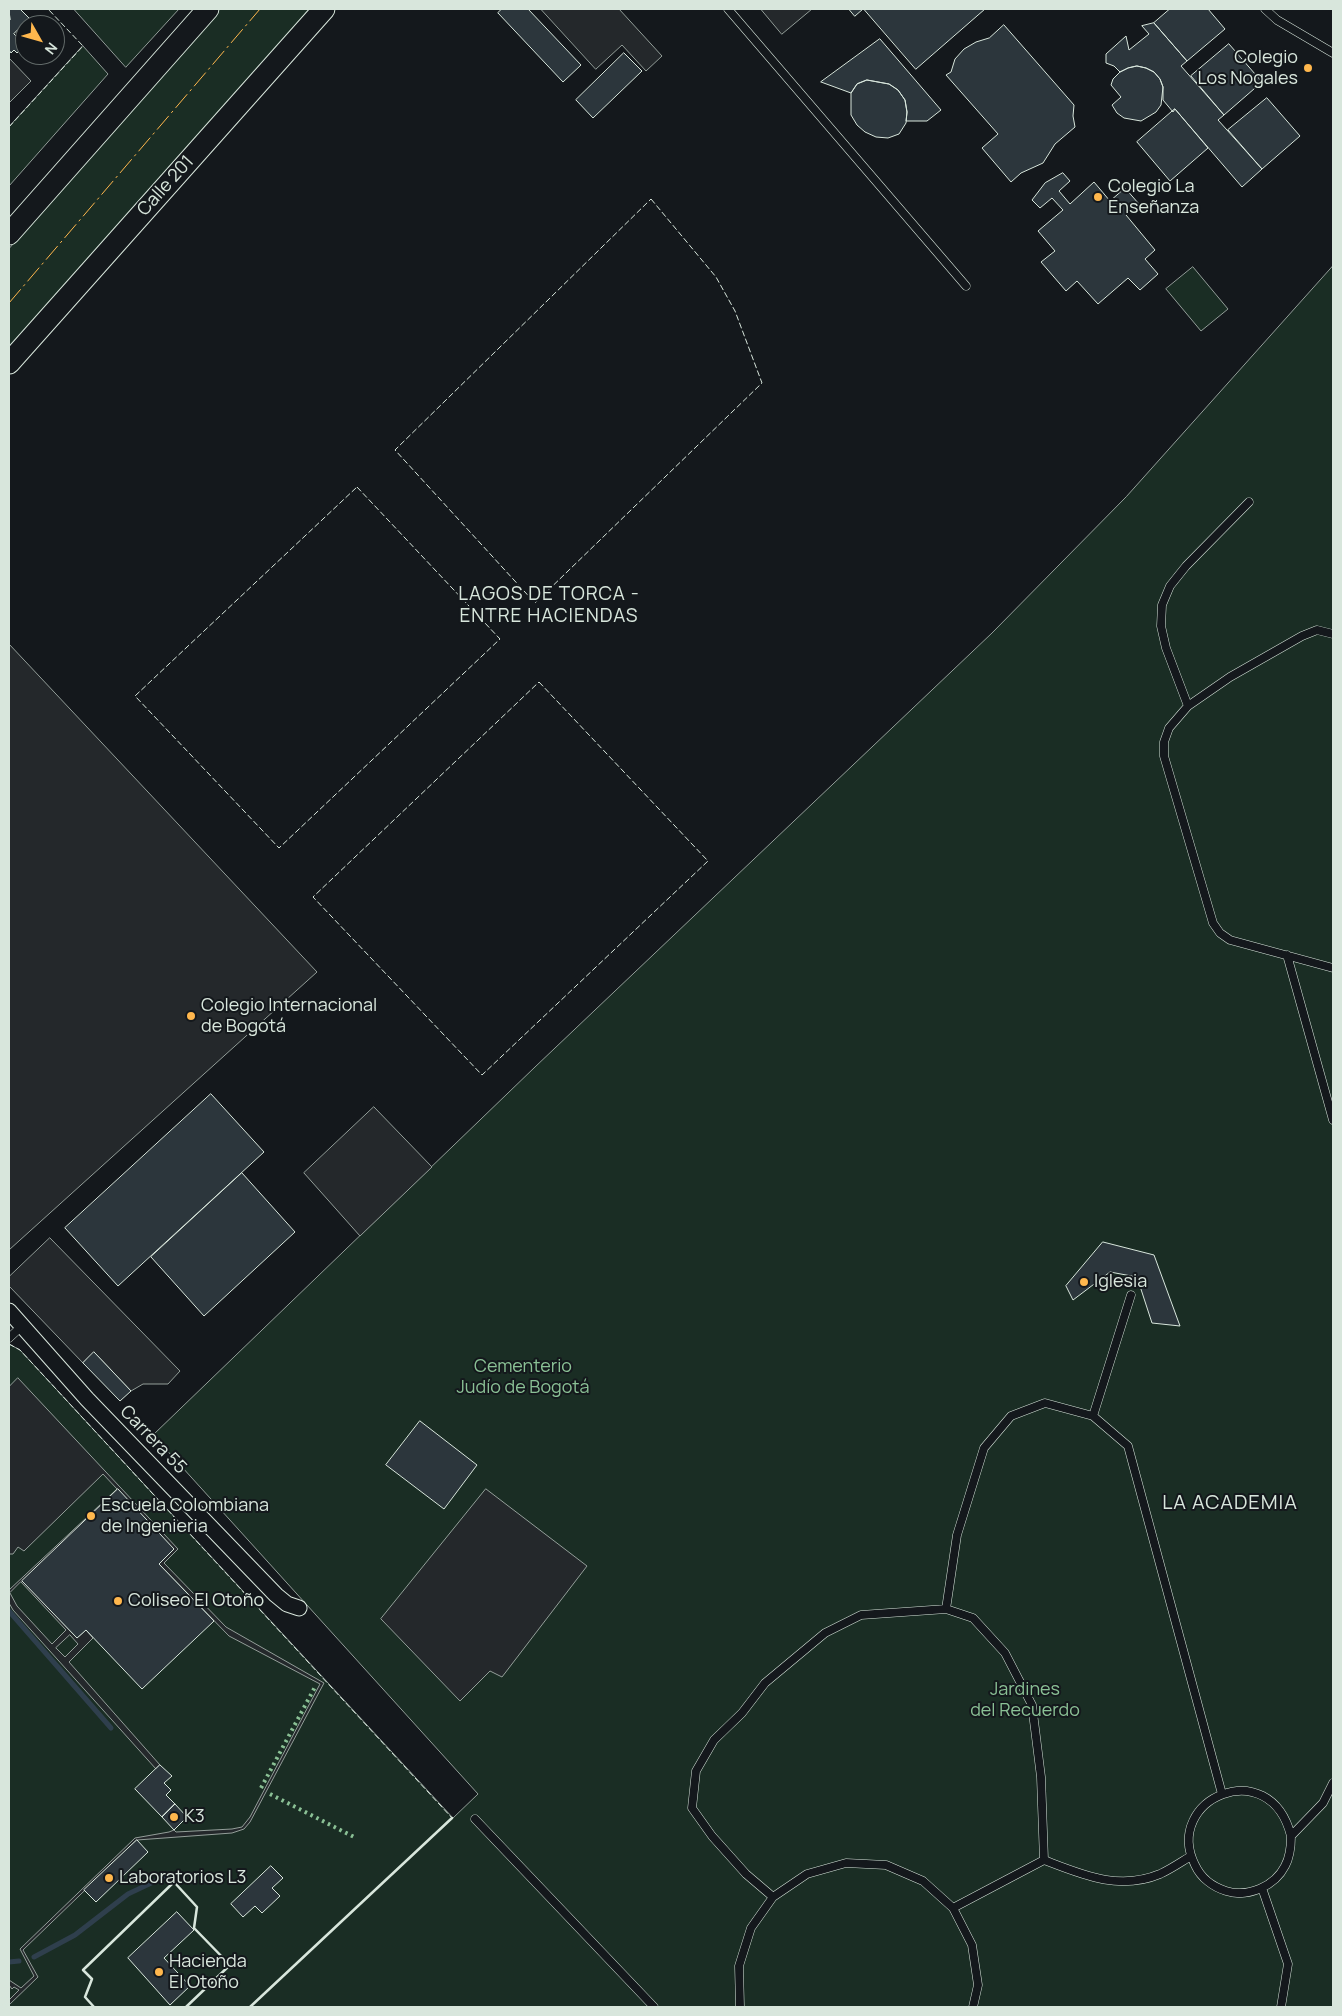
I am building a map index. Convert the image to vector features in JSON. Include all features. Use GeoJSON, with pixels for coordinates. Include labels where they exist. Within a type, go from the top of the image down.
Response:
{"type":"FeatureCollection","features":[{"type":"Feature","properties":{"kind":"main road"},"geometry":{"type":"LineString","coordinates":[[9,234],[208,9]]}},
{"type":"Feature","properties":{"kind":"main road","name":"Calle 201"},"geometry":{"type":"LineString","coordinates":[[9,363],[324,9]]}},
{"type":"Feature","properties":{"kind":"street","name":"Carrera 55"},"geometry":{"type":"LineString","coordinates":[[9,1311],[87,1399],[276,1595],[287,1604],[299,1608]]}},
{"type":"Feature","properties":{"kind":"lane"},"geometry":{"type":"LineString","coordinates":[[728,9],[966,286]]}},
{"type":"Feature","properties":{"kind":"lane"},"geometry":{"type":"LineString","coordinates":[[1265,9],[1277,20],[1333,53]]}},
{"type":"Feature","properties":{"kind":"lane"},"geometry":{"type":"LineString","coordinates":[[1188,706],[1166,648],[1161,626],[1162,605],[1170,586],[1186,566],[1249,502]]}},
{"type":"Feature","properties":{"kind":"lane"},"geometry":{"type":"LineString","coordinates":[[1333,634],[1318,630],[1302,636],[1230,677],[1188,706],[1169,728],[1164,742],[1164,756],[1213,923],[1220,933],[1230,940],[1333,968]]}},
{"type":"Feature","properties":{"kind":"lane"},"geometry":{"type":"LineString","coordinates":[[1287,955],[1333,1120]]}},
{"type":"Feature","properties":{"kind":"lane"},"geometry":{"type":"LineString","coordinates":[[1093,1416],[1131,1295]]}},
{"type":"Feature","properties":{"kind":"lane"},"geometry":{"type":"LineString","coordinates":[[9,1338],[22,1326]]}},
{"type":"Feature","properties":{"kind":"lane"},"geometry":{"type":"LineString","coordinates":[[946,1609],[957,1536],[984,1448],[1011,1416],[1045,1403],[1093,1416],[1128,1446],[1222,1794]]}},
{"type":"Feature","properties":{"kind":"lane"},"geometry":{"type":"LineString","coordinates":[[774,1897],[746,1874],[712,1836],[692,1808],[696,1772],[714,1740],[742,1713],[765,1683],[825,1633],[861,1614],[946,1609],[973,1618],[1005,1652],[1032,1705],[1041,1777],[1044,1860]]}},
{"type":"Feature","properties":{"kind":"lane"},"geometry":{"type":"LineString","coordinates":[[1291,1836],[1323,1803],[1333,1783]]}},
{"type":"Feature","properties":{"kind":"lane"},"geometry":{"type":"LineString","coordinates":[[1237,1791],[1253,1792],[1267,1798],[1279,1808],[1287,1821],[1291,1836],[1290,1852],[1285,1867],[1275,1879],[1262,1888],[1245,1893],[1228,1892],[1211,1885],[1198,1872],[1191,1856],[1189,1841],[1191,1826],[1198,1813],[1208,1802],[1222,1794],[1237,1791]]}},
{"type":"Feature","properties":{"kind":"lane"},"geometry":{"type":"LineString","coordinates":[[475,1819],[654,2007]]}},
{"type":"Feature","properties":{"kind":"lane"},"geometry":{"type":"LineString","coordinates":[[953,1908],[1044,1860],[1082,1875],[1122,1883],[1160,1874],[1191,1856]]}},
{"type":"Feature","properties":{"kind":"lane"},"geometry":{"type":"LineString","coordinates":[[740,2007],[739,1966],[750,1928],[774,1897],[807,1874],[846,1863],[886,1865],[923,1881],[953,1908],[972,1944],[978,1985],[973,2007]]}},
{"type":"Feature","properties":{"kind":"lane"},"geometry":{"type":"LineString","coordinates":[[1262,1888],[1288,1964],[1281,2007]]}},
{"type":"Feature","properties":{"kind":"green space"},"geometry":{"type":"Polygon","coordinates":[[[74,9],[179,9],[126,67],[74,9]]]}},
{"type":"Feature","properties":{"kind":"green space"},"geometry":{"type":"Polygon","coordinates":[[[220,9],[311,9],[9,350],[9,249],[220,9]]]}},
{"type":"Feature","properties":{"kind":"green space"},"geometry":{"type":"Polygon","coordinates":[[[83,46],[108,74],[9,186],[9,127],[83,46]]]}},
{"type":"Feature","properties":{"kind":"green space"},"geometry":{"type":"Polygon","coordinates":[[[1333,266],[1333,2007],[9,2007],[9,1344],[20,1350],[453,1818],[478,1794],[153,1435],[535,1067],[992,633],[1126,497],[1333,266]]]}},
{"type":"Feature","properties":{"kind":"green space"},"geometry":{"type":"Polygon","coordinates":[[[1193,267],[1228,309],[1201,331],[1166,289],[1193,267]]]}},
{"type":"Feature","properties":{"kind":"shaded area"},"geometry":{"type":"Polygon","coordinates":[[[541,9],[619,9],[662,56],[646,71],[622,45],[596,69],[541,9]]]}},
{"type":"Feature","properties":{"kind":"shaded area"},"geometry":{"type":"Polygon","coordinates":[[[761,9],[812,9],[782,34],[761,9]]]}},
{"type":"Feature","properties":{"kind":"shaded area"},"geometry":{"type":"Polygon","coordinates":[[[9,58],[31,81],[9,103],[9,58]]]}},
{"type":"Feature","properties":{"kind":"shaded area"},"geometry":{"type":"Polygon","coordinates":[[[9,644],[317,972],[9,1250],[9,644]]]}},
{"type":"Feature","properties":{"kind":"shaded area"},"geometry":{"type":"Polygon","coordinates":[[[374,1107],[432,1167],[360,1236],[304,1173],[374,1107]]]}},
{"type":"Feature","properties":{"kind":"shaded area"},"geometry":{"type":"Polygon","coordinates":[[[50,1238],[180,1371],[168,1384],[143,1384],[131,1391],[95,1353],[83,1363],[9,1286],[9,1277],[50,1238]]]}},
{"type":"Feature","properties":{"kind":"shaded area"},"geometry":{"type":"Polygon","coordinates":[[[18,1378],[178,1549],[164,1563],[226,1627],[324,1683],[250,1822],[244,1829],[232,1833],[137,1840],[23,1950],[38,1977],[9,2005],[9,2000],[19,1990],[14,1987],[12,1989],[9,1985],[9,1980],[21,1988],[34,1976],[20,1949],[135,1838],[174,1830],[176,1832],[242,1827],[250,1817],[320,1684],[229,1636],[159,1564],[118,1490],[23,1581],[77,1638],[86,1630],[93,1638],[69,1662],[160,1765],[156,1769],[13,1610],[9,1603],[9,1590],[117,1489],[103,1474],[24,1551],[18,1547],[13,1554],[9,1554],[9,1387],[18,1378]],[[21,1582],[10,1593],[17,1606],[52,1644],[66,1630],[21,1582]],[[70,1635],[56,1648],[65,1657],[78,1644],[70,1635]]]}},
{"type":"Feature","properties":{"kind":"shaded area"},"geometry":{"type":"Polygon","coordinates":[[[486,1489],[587,1566],[502,1677],[490,1671],[460,1701],[381,1619],[486,1489]]]}},
{"type":"Feature","properties":{"kind":"building"},"geometry":{"type":"Polygon","coordinates":[[[9,9],[20,9],[26,15],[15,15],[15,51],[11,53],[9,50],[9,9]]]}},
{"type":"Feature","properties":{"kind":"building"},"geometry":{"type":"Polygon","coordinates":[[[502,9],[528,9],[581,65],[563,82],[498,13],[502,9]]]}},
{"type":"Feature","properties":{"kind":"building"},"geometry":{"type":"Polygon","coordinates":[[[849,9],[863,9],[855,16],[849,9]]]}},
{"type":"Feature","properties":{"kind":"building"},"geometry":{"type":"Polygon","coordinates":[[[864,9],[985,9],[916,69],[864,9]]]}},
{"type":"Feature","properties":{"kind":"building"},"geometry":{"type":"Polygon","coordinates":[[[1170,9],[1208,9],[1225,29],[1187,61],[1154,23],[1170,9]]]}},
{"type":"Feature","properties":{"kind":"building"},"geometry":{"type":"Polygon","coordinates":[[[1154,23],[1187,61],[1181,66],[1224,115],[1218,120],[1262,169],[1242,187],[1175,109],[1173,112],[1163,100],[1163,87],[1160,79],[1154,72],[1137,66],[1120,72],[1114,66],[1106,63],[1106,54],[1126,36],[1129,50],[1149,34],[1142,26],[1154,23]]]}},
{"type":"Feature","properties":{"kind":"building"},"geometry":{"type":"Polygon","coordinates":[[[1004,25],[1074,105],[1075,127],[1055,144],[1043,163],[1021,173],[1011,182],[982,148],[998,134],[946,75],[951,72],[955,59],[964,49],[976,42],[989,38],[1004,25]]]}},
{"type":"Feature","properties":{"kind":"building"},"geometry":{"type":"Polygon","coordinates":[[[880,39],[941,110],[927,121],[906,121],[905,100],[898,90],[889,84],[867,80],[857,84],[851,93],[821,82],[880,39]]]}},
{"type":"Feature","properties":{"kind":"building"},"geometry":{"type":"Polygon","coordinates":[[[1229,44],[1262,82],[1224,115],[1191,76],[1229,44]]]}},
{"type":"Feature","properties":{"kind":"building"},"geometry":{"type":"Polygon","coordinates":[[[624,53],[642,71],[593,118],[576,100],[624,53]]]}},
{"type":"Feature","properties":{"kind":"building"},"geometry":{"type":"Polygon","coordinates":[[[1137,66],[1154,72],[1160,79],[1163,87],[1161,105],[1156,112],[1141,121],[1124,118],[1117,113],[1112,105],[1121,97],[1111,85],[1113,79],[1120,72],[1137,66]]]}},
{"type":"Feature","properties":{"kind":"building"},"geometry":{"type":"Polygon","coordinates":[[[867,80],[889,84],[898,90],[905,100],[906,123],[899,134],[888,138],[876,137],[865,132],[857,125],[851,115],[851,93],[857,84],[867,80]]]}},
{"type":"Feature","properties":{"kind":"building"},"geometry":{"type":"Polygon","coordinates":[[[1267,98],[1300,136],[1262,169],[1228,130],[1267,98]]]}},
{"type":"Feature","properties":{"kind":"building"},"geometry":{"type":"Polygon","coordinates":[[[1175,109],[1208,148],[1170,181],[1137,142],[1175,109]]]}},
{"type":"Feature","properties":{"kind":"building"},"geometry":{"type":"Polygon","coordinates":[[[1063,173],[1070,181],[1059,191],[1070,204],[1094,182],[1110,201],[1125,188],[1139,204],[1126,215],[1155,250],[1145,259],[1158,274],[1140,290],[1128,278],[1098,304],[1077,281],[1066,291],[1041,262],[1055,251],[1038,231],[1063,210],[1052,198],[1040,208],[1032,200],[1045,183],[1063,173]]]}},
{"type":"Feature","properties":{"kind":"building"},"geometry":{"type":"Polygon","coordinates":[[[211,1094],[264,1152],[118,1286],[65,1228],[211,1094]]]}},
{"type":"Feature","properties":{"kind":"building"},"geometry":{"type":"Polygon","coordinates":[[[242,1173],[295,1232],[204,1316],[151,1257],[242,1173]]]}},
{"type":"Feature","properties":{"kind":"building","name":"Iglesia"},"geometry":{"type":"Polygon","coordinates":[[[1103,1242],[1154,1255],[1180,1326],[1152,1323],[1137,1277],[1110,1272],[1073,1300],[1066,1286],[1103,1242]]]}},
{"type":"Feature","properties":{"kind":"building"},"geometry":{"type":"Polygon","coordinates":[[[94,1352],[131,1391],[120,1401],[83,1363],[94,1352]]]}},
{"type":"Feature","properties":{"kind":"building"},"geometry":{"type":"Polygon","coordinates":[[[420,1421],[477,1465],[444,1509],[386,1465],[420,1421]]]}},
{"type":"Feature","properties":{"kind":"building","name":"Coliseo El Otoño"},"geometry":{"type":"Polygon","coordinates":[[[118,1489],[174,1549],[159,1564],[214,1621],[142,1689],[86,1630],[77,1638],[22,1581],[118,1489]]]}},
{"type":"Feature","properties":{"kind":"building"},"geometry":{"type":"Polygon","coordinates":[[[160,1765],[172,1776],[164,1783],[171,1790],[166,1795],[175,1804],[162,1817],[135,1789],[160,1765]]]}},
{"type":"Feature","properties":{"kind":"building","name":"K3"},"geometry":{"type":"Polygon","coordinates":[[[175,1804],[187,1817],[174,1830],[162,1817],[175,1804]]]}},
{"type":"Feature","properties":{"kind":"building","name":"Laboratorios L3"},"geometry":{"type":"Polygon","coordinates":[[[137,1840],[148,1852],[96,1902],[84,1890],[137,1840]]]}},
{"type":"Feature","properties":{"kind":"building"},"geometry":{"type":"Polygon","coordinates":[[[271,1866],[283,1878],[272,1888],[280,1896],[262,1913],[255,1906],[243,1917],[231,1904],[271,1866]]]}},
{"type":"Feature","properties":{"kind":"building","name":"Hacienda El Otoño"},"geometry":{"type":"Polygon","coordinates":[[[177,1912],[194,1930],[164,1958],[190,1986],[170,2005],[128,1958],[177,1912]]]}},
{"type":"Feature","properties":{"kind":"waterway"},"geometry":{"type":"LineString","coordinates":[[9,1611],[111,1728]]}},
{"type":"Feature","properties":{"kind":"waterway"},"geometry":{"type":"LineString","coordinates":[[34,1957],[75,1935],[128,1894],[166,1876]]}},
{"type":"Feature","properties":{"kind":"waterway"},"geometry":{"type":"LineString","coordinates":[[9,1962],[19,1961]]}},
{"type":"Feature","properties":{"kind":"hedge"},"geometry":{"type":"LineString","coordinates":[[261,1788],[315,1687]]}},
{"type":"Feature","properties":{"kind":"hedge"},"geometry":{"type":"LineString","coordinates":[[270,1794],[356,1838]]}},
{"type":"Feature","properties":{"kind":"fence"},"geometry":{"type":"LineString","coordinates":[[9,127],[83,46],[48,9]]}},
{"type":"Feature","properties":{"kind":"fence"},"geometry":{"type":"LineString","coordinates":[[651,199],[716,277],[735,311],[762,383],[535,603],[395,450],[651,199]]}},
{"type":"Feature","properties":{"kind":"fence"},"geometry":{"type":"LineString","coordinates":[[357,487],[500,639],[279,848],[135,696],[357,487]]}},
{"type":"Feature","properties":{"kind":"fence"},"geometry":{"type":"LineString","coordinates":[[539,682],[708,861],[482,1075],[313,897],[539,682]]}},
{"type":"Feature","properties":{"kind":"fence"},"geometry":{"type":"LineString","coordinates":[[9,1344],[20,1350],[452,1818]]}},
{"type":"Feature","properties":{"kind":"wall"},"geometry":{"type":"LineString","coordinates":[[250,2007],[452,1818]]}},
{"type":"Feature","properties":{"kind":"wall"},"geometry":{"type":"LineString","coordinates":[[94,2007],[85,1997],[92,1979],[83,1970],[174,1882],[197,1907],[194,1928],[230,1965],[186,2007]]}},
{"type":"Feature","properties":{"kind":"power"},"geometry":{"type":"LineString","coordinates":[[9,303],[260,9]]}},
{"type":"Feature","properties":{"kind":"place","name":"Colegio Los Nogales"},"geometry":{"type":"Point","coordinates":[1308,68]}},
{"type":"Feature","properties":{"kind":"place","name":"Colegio La Enseñanza"},"geometry":{"type":"Point","coordinates":[1098,197]}},
{"type":"Feature","properties":{"kind":"place","name":"Colegio Internacional de Bogotá"},"geometry":{"type":"Point","coordinates":[191,1016]}},
{"type":"Feature","properties":{"kind":"place","name":"Iglesia"},"geometry":{"type":"Point","coordinates":[1084,1282]}},
{"type":"Feature","properties":{"kind":"place","name":"Escuela Colombiana de Ingenieria"},"geometry":{"type":"Point","coordinates":[91,1516]}},
{"type":"Feature","properties":{"kind":"place","name":"Coliseo El Otoño"},"geometry":{"type":"Point","coordinates":[118,1601]}},
{"type":"Feature","properties":{"kind":"place","name":"K3"},"geometry":{"type":"Point","coordinates":[174,1817]}},
{"type":"Feature","properties":{"kind":"place","name":"Laboratorios L3"},"geometry":{"type":"Point","coordinates":[109,1878]}},
{"type":"Feature","properties":{"kind":"place","name":"Hacienda El Otoño"},"geometry":{"type":"Point","coordinates":[159,1972]}},
{"type":"Feature","properties":{"kind":"district","name":"LAGOS DE TORCA - ENTRE HACIENDAS"},"geometry":{"type":"Point","coordinates":[549,606]}},
{"type":"Feature","properties":{"kind":"district","name":"LA ACADEMIA"},"geometry":{"type":"Point","coordinates":[1230,1503]}},
{"type":"Feature","properties":{"kind":"park label","name":"Cementerio Judío de Bogotá"},"geometry":{"type":"Point","coordinates":[523,1377]}},
{"type":"Feature","properties":{"kind":"park label","name":"Jardines del Recuerdo"},"geometry":{"type":"Point","coordinates":[1025,1700]}}]}
